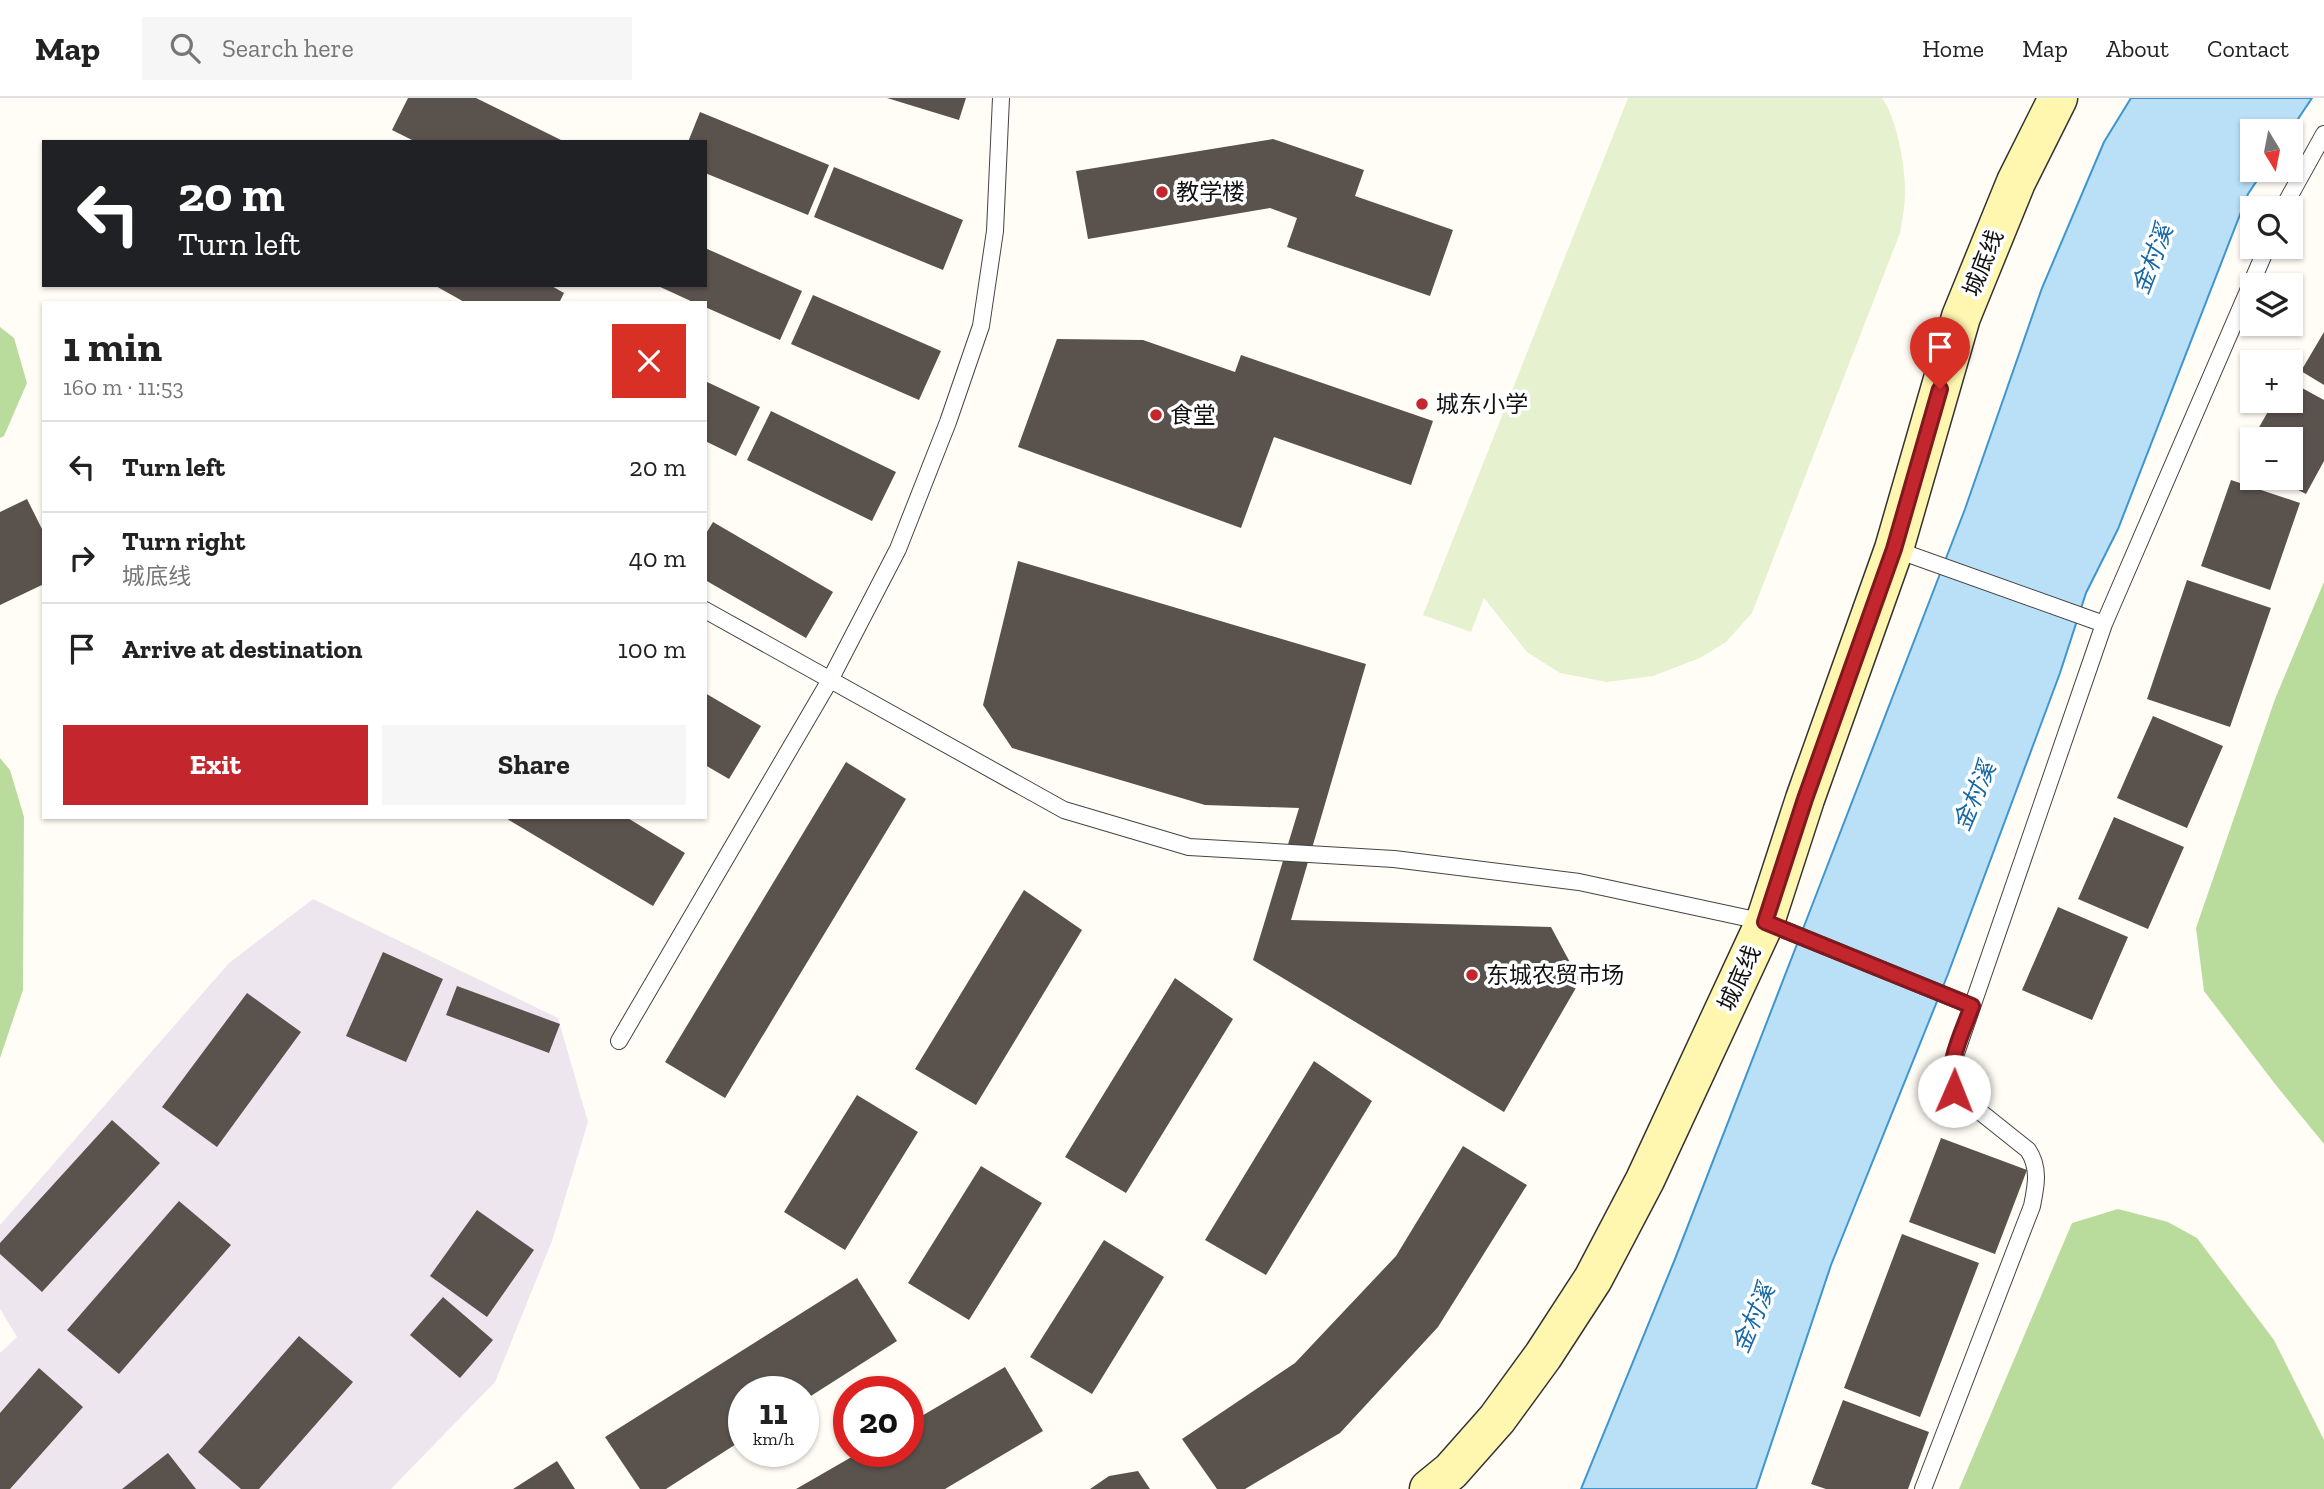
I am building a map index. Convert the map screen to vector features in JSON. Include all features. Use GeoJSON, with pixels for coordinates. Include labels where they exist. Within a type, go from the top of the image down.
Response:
{"type":"FeatureCollection","features":[{"type":"Feature","properties":{"kind":"main road","name":"城底线"},"geometry":{"type":"LineString","coordinates":[[1429,1489],[1451,1471],[1497,1419],[1543,1356],[1593,1279],[1645,1180],[1765,922],[1805,799],[1894,549],[1961,317],[2016,182],[2058,98]]}},
{"type":"Feature","properties":{"kind":"lane"},"geometry":{"type":"LineString","coordinates":[[620,1041],[830,680],[898,549],[948,422],[981,326],[995,231],[1000,98]]}},
{"type":"Feature","properties":{"kind":"lane"},"geometry":{"type":"LineString","coordinates":[[2290,196],[2324,134]]}},
{"type":"Feature","properties":{"kind":"lane"},"geometry":{"type":"LineString","coordinates":[[1923,1489],[2032,1206],[2037,1182],[2034,1159],[2028,1150],[1954,1091],[1950,1079],[1953,1062],[2104,624],[2262,259]]}},
{"type":"Feature","properties":{"kind":"lane"},"geometry":{"type":"LineString","coordinates":[[1894,549],[2104,624]]}},
{"type":"Feature","properties":{"kind":"lane"},"geometry":{"type":"LineString","coordinates":[[707,611],[1064,810],[1189,847],[1394,859],[1579,882],[1765,922],[1972,1006]]}},
{"type":"Feature","properties":{"kind":"shaded area"},"geometry":{"type":"Polygon","coordinates":[[[313,899],[558,1018],[588,1122],[552,1241],[495,1382],[391,1489],[0,1489],[0,1353],[17,1337],[0,1309],[0,1225],[229,963],[313,899]]]}},
{"type":"Feature","properties":{"kind":"green space"},"geometry":{"type":"Polygon","coordinates":[[[1628,98],[1882,98],[1900,144],[1905,199],[1900,233],[1752,613],[1726,642],[1700,658],[1653,676],[1607,682],[1560,673],[1527,652],[1484,598],[1471,632],[1423,615],[1628,98]]]}},
{"type":"Feature","properties":{"kind":"green space"},"geometry":{"type":"Polygon","coordinates":[[[0,327],[14,338],[27,383],[4,436],[0,438],[0,327]]]}},
{"type":"Feature","properties":{"kind":"green space"},"geometry":{"type":"Polygon","coordinates":[[[2324,582],[2324,1144],[2204,991],[2196,928],[2275,699],[2324,582]]]}},
{"type":"Feature","properties":{"kind":"green space"},"geometry":{"type":"Polygon","coordinates":[[[0,758],[10,770],[24,817],[23,990],[0,1058],[0,758]]]}},
{"type":"Feature","properties":{"kind":"green space"},"geometry":{"type":"Polygon","coordinates":[[[2118,1209],[2168,1222],[2197,1238],[2274,1340],[2324,1440],[2324,1489],[1959,1489],[2072,1223],[2118,1209]]]}},
{"type":"Feature","properties":{"kind":"water","name":"金村溪"},"geometry":{"type":"Polygon","coordinates":[[[2131,98],[2312,98],[2298,119],[2240,119],[2240,182],[2256,182],[2247,196],[2240,196],[2240,215],[2118,529],[2086,593],[2060,673],[1948,974],[1831,1265],[1756,1489],[1581,1489],[1675,1259],[1965,509],[2042,288],[2104,142],[2131,98]]]}},
{"type":"Feature","properties":{"kind":"building"},"geometry":{"type":"Polygon","coordinates":[[[408,98],[476,98],[561,140],[412,140],[392,130],[408,98]]]}},
{"type":"Feature","properties":{"kind":"building"},"geometry":{"type":"Polygon","coordinates":[[[887,98],[966,98],[959,120],[887,98]]]}},
{"type":"Feature","properties":{"kind":"building"},"geometry":{"type":"Polygon","coordinates":[[[700,112],[829,165],[808,215],[707,174],[707,140],[689,140],[700,112]]]}},
{"type":"Feature","properties":{"kind":"building"},"geometry":{"type":"Polygon","coordinates":[[[1273,139],[1364,170],[1355,196],[1453,230],[1430,296],[1287,247],[1297,218],[1270,208],[1088,239],[1076,171],[1273,139]]]}},
{"type":"Feature","properties":{"kind":"building"},"geometry":{"type":"Polygon","coordinates":[[[834,167],[963,220],[943,270],[814,217],[834,167]]]}},
{"type":"Feature","properties":{"kind":"building"},"geometry":{"type":"Polygon","coordinates":[[[707,249],[802,291],[780,340],[707,308],[707,301],[691,301],[660,287],[707,287],[707,249]]]}},
{"type":"Feature","properties":{"kind":"building"},"geometry":{"type":"Polygon","coordinates":[[[438,287],[554,287],[564,293],[560,301],[462,301],[438,287]]]}},
{"type":"Feature","properties":{"kind":"building"},"geometry":{"type":"Polygon","coordinates":[[[813,295],[941,351],[919,400],[791,344],[813,295]]]}},
{"type":"Feature","properties":{"kind":"building"},"geometry":{"type":"Polygon","coordinates":[[[2324,332],[2324,385],[2303,372],[2303,368],[2324,332]]]}},
{"type":"Feature","properties":{"kind":"building","name":"食堂"},"geometry":{"type":"Polygon","coordinates":[[[1057,339],[1143,340],[1235,372],[1241,355],[1433,421],[1411,485],[1274,437],[1241,528],[1018,447],[1057,339]]]}},
{"type":"Feature","properties":{"kind":"building"},"geometry":{"type":"Polygon","coordinates":[[[707,382],[760,407],[736,456],[707,442],[707,382]]]}},
{"type":"Feature","properties":{"kind":"building"},"geometry":{"type":"Polygon","coordinates":[[[2303,389],[2324,400],[2324,461],[2306,494],[2298,490],[2303,490],[2303,427],[2259,427],[2267,413],[2303,413],[2303,389]]]}},
{"type":"Feature","properties":{"kind":"building"},"geometry":{"type":"Polygon","coordinates":[[[771,411],[896,472],[872,521],[747,460],[771,411]]]}},
{"type":"Feature","properties":{"kind":"building"},"geometry":{"type":"Polygon","coordinates":[[[2231,480],[2240,483],[2240,490],[2261,490],[2300,503],[2270,590],[2201,566],[2231,480]]]}},
{"type":"Feature","properties":{"kind":"building"},"geometry":{"type":"Polygon","coordinates":[[[27,499],[42,529],[42,585],[0,605],[0,512],[27,499]]]}},
{"type":"Feature","properties":{"kind":"building"},"geometry":{"type":"Polygon","coordinates":[[[713,522],[833,592],[806,638],[707,581],[707,532],[713,522]]]}},
{"type":"Feature","properties":{"kind":"building"},"geometry":{"type":"Polygon","coordinates":[[[1018,561],[1366,664],[1291,920],[1551,927],[1580,981],[1504,1112],[1253,960],[1299,808],[1205,805],[1012,748],[983,705],[1018,561]]]}},
{"type":"Feature","properties":{"kind":"building"},"geometry":{"type":"Polygon","coordinates":[[[2187,580],[2271,608],[2230,727],[2147,699],[2187,580]]]}},
{"type":"Feature","properties":{"kind":"building"},"geometry":{"type":"Polygon","coordinates":[[[707,694],[761,726],[729,779],[707,766],[707,694]]]}},
{"type":"Feature","properties":{"kind":"building"},"geometry":{"type":"Polygon","coordinates":[[[2153,716],[2223,746],[2187,828],[2117,798],[2153,716]]]}},
{"type":"Feature","properties":{"kind":"building"},"geometry":{"type":"Polygon","coordinates":[[[846,762],[906,799],[725,1098],[665,1062],[846,762]]]}},
{"type":"Feature","properties":{"kind":"building"},"geometry":{"type":"Polygon","coordinates":[[[2114,817],[2184,847],[2148,929],[2078,899],[2114,817]]]}},
{"type":"Feature","properties":{"kind":"building"},"geometry":{"type":"Polygon","coordinates":[[[507,819],[629,819],[685,853],[653,906],[507,819]]]}},
{"type":"Feature","properties":{"kind":"building"},"geometry":{"type":"Polygon","coordinates":[[[1024,890],[1082,930],[976,1105],[915,1069],[1024,890]]]}},
{"type":"Feature","properties":{"kind":"building"},"geometry":{"type":"Polygon","coordinates":[[[2058,907],[2128,937],[2092,1020],[2022,990],[2058,907]]]}},
{"type":"Feature","properties":{"kind":"building"},"geometry":{"type":"Polygon","coordinates":[[[383,952],[443,979],[406,1062],[346,1036],[383,952]]]}},
{"type":"Feature","properties":{"kind":"building"},"geometry":{"type":"Polygon","coordinates":[[[1175,978],[1233,1019],[1126,1193],[1065,1157],[1175,978]]]}},
{"type":"Feature","properties":{"kind":"building"},"geometry":{"type":"Polygon","coordinates":[[[457,986],[560,1024],[549,1053],[446,1015],[457,986]]]}},
{"type":"Feature","properties":{"kind":"building"},"geometry":{"type":"Polygon","coordinates":[[[247,993],[301,1032],[217,1147],[162,1107],[247,993]]]}},
{"type":"Feature","properties":{"kind":"building"},"geometry":{"type":"Polygon","coordinates":[[[1314,1061],[1372,1101],[1266,1275],[1205,1240],[1314,1061]]]}},
{"type":"Feature","properties":{"kind":"building"},"geometry":{"type":"Polygon","coordinates":[[[857,1095],[918,1132],[845,1250],[784,1212],[857,1095]]]}},
{"type":"Feature","properties":{"kind":"building"},"geometry":{"type":"Polygon","coordinates":[[[112,1120],[160,1163],[42,1292],[0,1254],[0,1243],[112,1120]]]}},
{"type":"Feature","properties":{"kind":"building"},"geometry":{"type":"Polygon","coordinates":[[[1941,1138],[2027,1170],[1995,1254],[1909,1222],[1941,1138]]]}},
{"type":"Feature","properties":{"kind":"building"},"geometry":{"type":"Polygon","coordinates":[[[1463,1146],[1527,1185],[1438,1327],[1340,1433],[1245,1489],[1217,1489],[1182,1439],[1295,1363],[1396,1256],[1463,1146]]]}},
{"type":"Feature","properties":{"kind":"building"},"geometry":{"type":"Polygon","coordinates":[[[981,1166],[1042,1203],[969,1320],[908,1283],[981,1166]]]}},
{"type":"Feature","properties":{"kind":"building"},"geometry":{"type":"Polygon","coordinates":[[[179,1201],[231,1245],[119,1374],[67,1330],[179,1201]]]}},
{"type":"Feature","properties":{"kind":"building"},"geometry":{"type":"Polygon","coordinates":[[[477,1210],[534,1250],[487,1317],[430,1276],[477,1210]]]}},
{"type":"Feature","properties":{"kind":"building"},"geometry":{"type":"Polygon","coordinates":[[[1902,1234],[1979,1263],[1920,1417],[1844,1388],[1902,1234]]]}},
{"type":"Feature","properties":{"kind":"building"},"geometry":{"type":"Polygon","coordinates":[[[1104,1240],[1164,1277],[1092,1394],[1030,1357],[1104,1240]]]}},
{"type":"Feature","properties":{"kind":"building"},"geometry":{"type":"Polygon","coordinates":[[[857,1278],[897,1341],[842,1376],[833,1376],[833,1382],[819,1391],[819,1376],[728,1376],[728,1449],[666,1489],[640,1489],[605,1437],[857,1278]]]}},
{"type":"Feature","properties":{"kind":"building"},"geometry":{"type":"Polygon","coordinates":[[[443,1297],[493,1340],[460,1378],[410,1335],[443,1297]]]}},
{"type":"Feature","properties":{"kind":"building"},"geometry":{"type":"Polygon","coordinates":[[[299,1336],[353,1382],[259,1489],[241,1489],[198,1452],[299,1336]]]}},
{"type":"Feature","properties":{"kind":"building"},"geometry":{"type":"Polygon","coordinates":[[[1005,1367],[1043,1431],[945,1489],[796,1489],[834,1467],[924,1467],[924,1415],[1005,1367]]]}},
{"type":"Feature","properties":{"kind":"building"},"geometry":{"type":"Polygon","coordinates":[[[39,1368],[83,1407],[10,1489],[0,1489],[0,1413],[39,1368]]]}},
{"type":"Feature","properties":{"kind":"building"},"geometry":{"type":"Polygon","coordinates":[[[1843,1400],[1929,1432],[1908,1489],[1826,1489],[1811,1484],[1843,1400]]]}},
{"type":"Feature","properties":{"kind":"building"},"geometry":{"type":"Polygon","coordinates":[[[168,1453],[196,1489],[122,1489],[168,1453]]]}},
{"type":"Feature","properties":{"kind":"building"},"geometry":{"type":"Polygon","coordinates":[[[557,1461],[575,1489],[513,1489],[557,1461]]]}},
{"type":"Feature","properties":{"kind":"building"},"geometry":{"type":"Polygon","coordinates":[[[1138,1471],[1150,1489],[1090,1489],[1109,1476],[1138,1471]]]}},
{"type":"Feature","properties":{"kind":"place","name":"教学楼"},"geometry":{"type":"Point","coordinates":[1162,192]}},
{"type":"Feature","properties":{"kind":"place","name":"城东小学"},"geometry":{"type":"Point","coordinates":[1422,404]}},
{"type":"Feature","properties":{"kind":"place","name":"食堂"},"geometry":{"type":"Point","coordinates":[1156,415]}},
{"type":"Feature","properties":{"kind":"place","name":"东城农贸市场"},"geometry":{"type":"Point","coordinates":[1472,975]}},
{"type":"Feature","properties":{"kind":"route"},"geometry":{"type":"LineString","coordinates":[[1940,389],[1894,549],[1805,799],[1765,922],[1972,1006],[1953,1062],[1950,1079],[1954,1091]]}}]}
